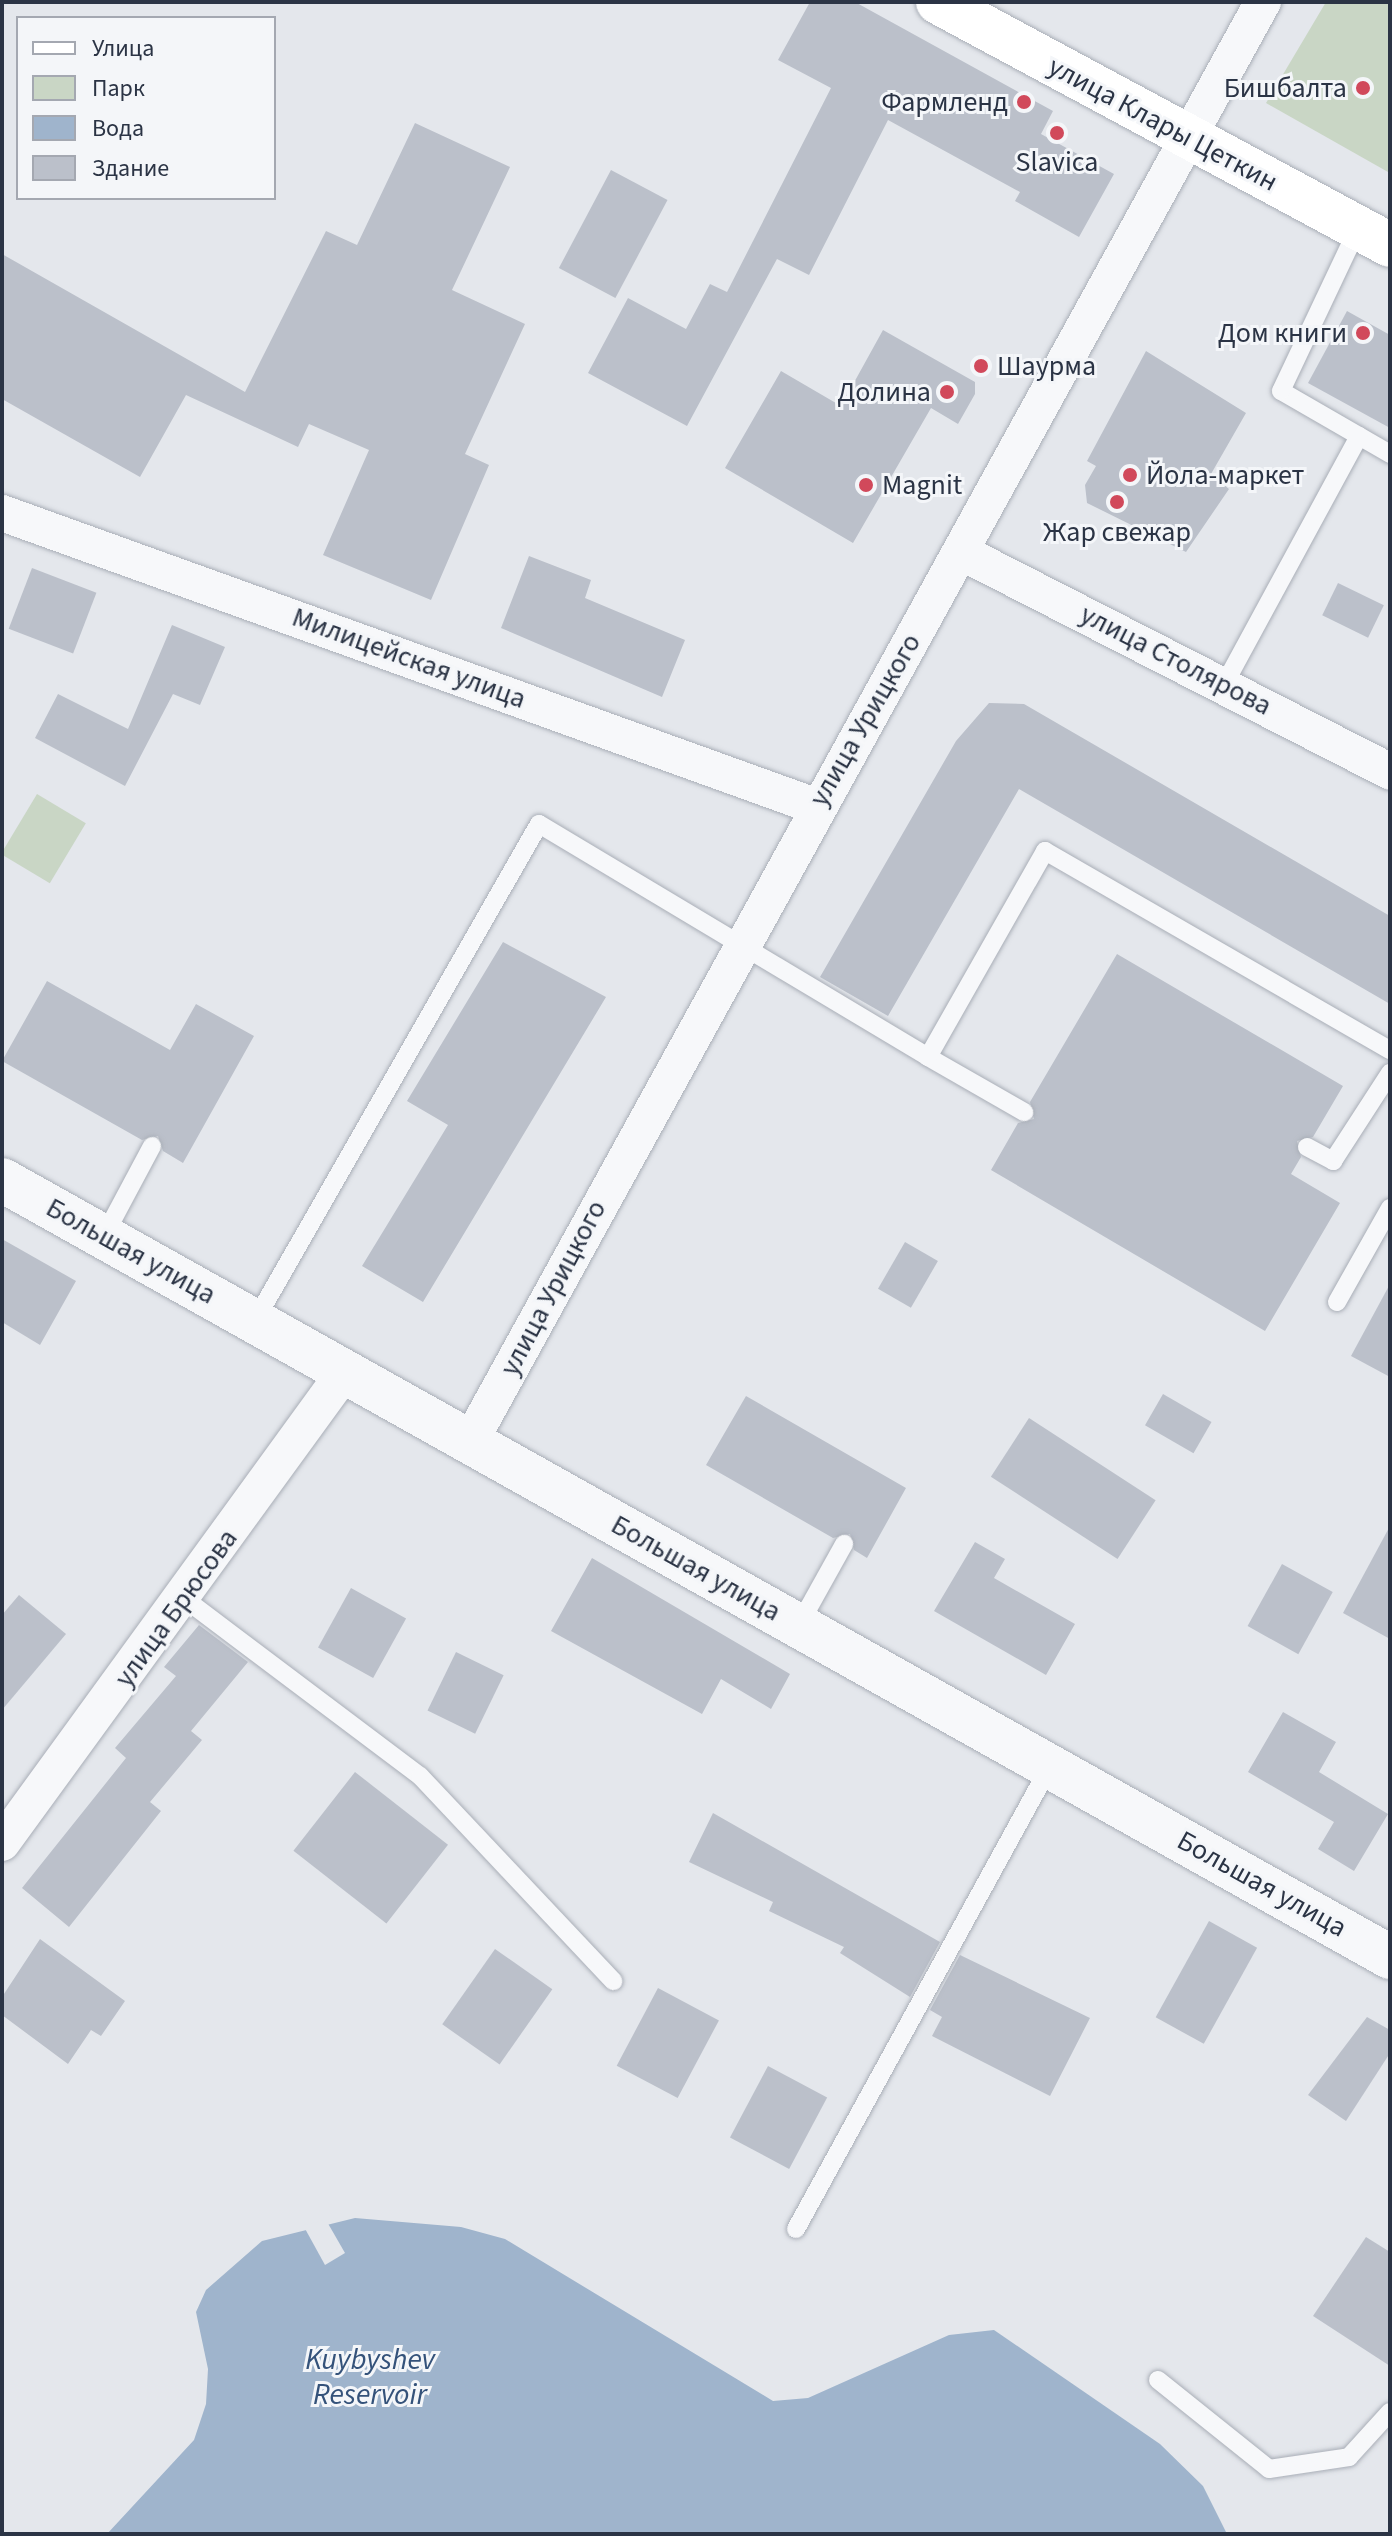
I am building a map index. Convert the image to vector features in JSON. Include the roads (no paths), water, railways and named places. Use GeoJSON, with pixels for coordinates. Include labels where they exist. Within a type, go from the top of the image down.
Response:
{"type":"FeatureCollection","features":[{"type":"Feature","properties":{"kind":"main road","name":"улица Клары Цеткин"},"geometry":{"type":"LineString","coordinates":[[938,2],[1374,236]]}},
{"type":"Feature","properties":{"kind":"street","name":"улица Урицкого"},"geometry":{"type":"LineString","coordinates":[[471,1440],[815,806],[961,552],[1263,2]]}},
{"type":"Feature","properties":{"kind":"street","name":"Милицейская улица"},"geometry":{"type":"LineString","coordinates":[[2,513],[815,806]]}},
{"type":"Feature","properties":{"kind":"street","name":"улица Столярова"},"geometry":{"type":"LineString","coordinates":[[961,552],[1225,683],[1390,772]]}},
{"type":"Feature","properties":{"kind":"street","name":"Большая улица"},"geometry":{"type":"LineString","coordinates":[[2,1180],[256,1319],[1390,1957]]}},
{"type":"Feature","properties":{"kind":"street","name":"улица Брюсова"},"geometry":{"type":"LineString","coordinates":[[2,1843],[185,1599],[346,1370]]}},
{"type":"Feature","properties":{"kind":"lane"},"geometry":{"type":"LineString","coordinates":[[1374,236],[1281,391],[1390,454]]}},
{"type":"Feature","properties":{"kind":"lane"},"geometry":{"type":"LineString","coordinates":[[1225,683],[1359,436]]}},
{"type":"Feature","properties":{"kind":"lane"},"geometry":{"type":"LineString","coordinates":[[256,1319],[539,824],[1024,1112]]}},
{"type":"Feature","properties":{"kind":"lane"},"geometry":{"type":"LineString","coordinates":[[928,1057],[1045,851],[1390,1050]]}},
{"type":"Feature","properties":{"kind":"lane"},"geometry":{"type":"LineString","coordinates":[[1307,1147],[1333,1161],[1390,1073]]}},
{"type":"Feature","properties":{"kind":"lane"},"geometry":{"type":"LineString","coordinates":[[104,1236],[152,1146]]}},
{"type":"Feature","properties":{"kind":"lane"},"geometry":{"type":"LineString","coordinates":[[1337,1302],[1390,1208]]}},
{"type":"Feature","properties":{"kind":"lane"},"geometry":{"type":"LineString","coordinates":[[799,1625],[844,1544]]}},
{"type":"Feature","properties":{"kind":"lane"},"geometry":{"type":"LineString","coordinates":[[185,1599],[420,1776],[613,1981]]}},
{"type":"Feature","properties":{"kind":"lane"},"geometry":{"type":"LineString","coordinates":[[796,2229],[1050,1766]]}},
{"type":"Feature","properties":{"kind":"lane"},"geometry":{"type":"LineString","coordinates":[[1158,2380],[1269,2469],[1349,2457],[1390,2412]]}},
{"type":"Feature","properties":{"kind":"water","name":"Kuybyshev Reservoir"},"geometry":{"type":"Polygon","coordinates":[[[355,2218],[461,2227],[505,2239],[773,2401],[808,2398],[949,2335],[994,2330],[1160,2444],[1203,2486],[1227,2534],[107,2534],[194,2440],[206,2404],[208,2369],[196,2312],[206,2290],[262,2241],[355,2218]]]}},
{"type":"Feature","properties":{"kind":"place","name":"Бишбалта"},"geometry":{"type":"Point","coordinates":[1363,88]}},
{"type":"Feature","properties":{"kind":"place","name":"Фармленд"},"geometry":{"type":"Point","coordinates":[1024,102]}},
{"type":"Feature","properties":{"kind":"place","name":"Slavica"},"geometry":{"type":"Point","coordinates":[1057,133]}},
{"type":"Feature","properties":{"kind":"place","name":"Дом книги"},"geometry":{"type":"Point","coordinates":[1363,333]}},
{"type":"Feature","properties":{"kind":"place","name":"Шаурма"},"geometry":{"type":"Point","coordinates":[981,366]}},
{"type":"Feature","properties":{"kind":"place","name":"Долина"},"geometry":{"type":"Point","coordinates":[947,392]}},
{"type":"Feature","properties":{"kind":"place","name":"Йола-маркет"},"geometry":{"type":"Point","coordinates":[1130,475]}},
{"type":"Feature","properties":{"kind":"place","name":"Magnit"},"geometry":{"type":"Point","coordinates":[866,485]}},
{"type":"Feature","properties":{"kind":"place","name":"Жар свежар"},"geometry":{"type":"Point","coordinates":[1117,502]}}]}
